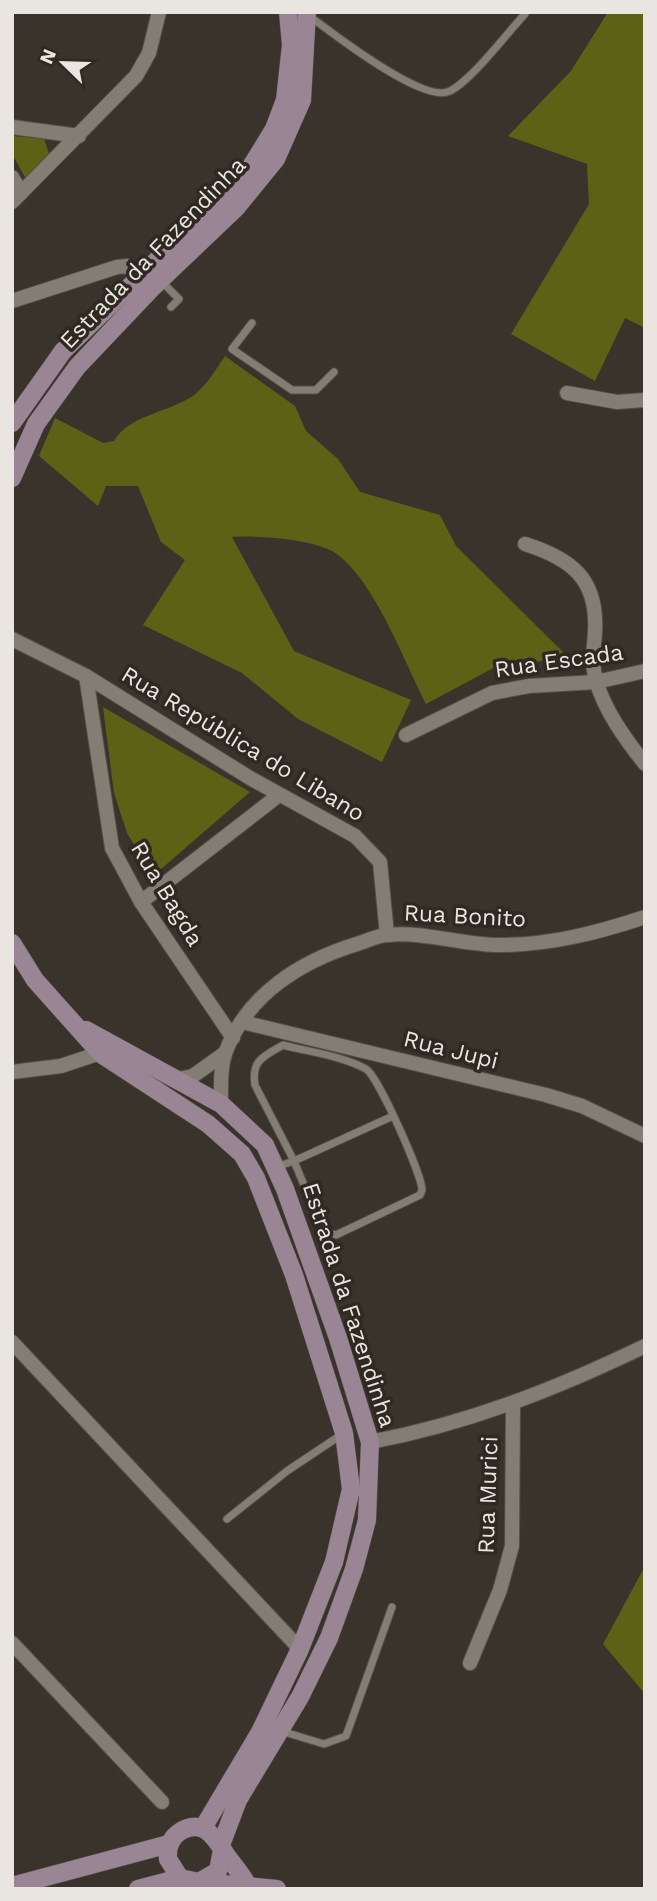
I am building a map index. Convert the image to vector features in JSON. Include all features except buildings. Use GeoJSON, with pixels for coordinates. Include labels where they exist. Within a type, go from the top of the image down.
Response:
{"type":"FeatureCollection","features":[{"type":"Feature","properties":{"kind":"main road","name":"Estrada da Fazendinha"},"geometry":{"type":"LineString","coordinates":[[12,478],[36,424],[54,395],[150,281],[247,173],[274,129],[285,100],[290,67],[288,12]]}},
{"type":"Feature","properties":{"kind":"main road","name":"Estrada da Fazendinha"},"geometry":{"type":"LineString","coordinates":[[12,423],[63,351],[236,208],[262,179],[285,143],[298,115],[305,86],[304,13]]}},
{"type":"Feature","properties":{"kind":"main road","name":"Estrada da Fazendinha"},"geometry":{"type":"LineString","coordinates":[[12,943],[35,981],[76,1025],[208,1124],[242,1154],[256,1178],[294,1275],[344,1433],[351,1489],[334,1562],[300,1649],[260,1732],[203,1828]]}},
{"type":"Feature","properties":{"kind":"main road","name":"Estrada da Fazendinha"},"geometry":{"type":"LineString","coordinates":[[109,1051],[178,1079],[221,1104],[265,1145],[276,1167],[338,1338],[370,1442],[367,1520],[354,1569],[329,1638],[281,1731],[239,1800],[222,1847]]}},
{"type":"Feature","properties":{"kind":"main road"},"geometry":{"type":"LineString","coordinates":[[12,1886],[169,1844],[183,1830],[203,1828],[217,1837],[236,1863],[248,1886]]}},
{"type":"Feature","properties":{"kind":"main road"},"geometry":{"type":"LineString","coordinates":[[169,1844],[167,1859],[180,1878]]}},
{"type":"Feature","properties":{"kind":"main road"},"geometry":{"type":"LineString","coordinates":[[199,1882],[218,1871],[222,1847]]}},
{"type":"Feature","properties":{"kind":"main road"},"geometry":{"type":"LineString","coordinates":[[138,1889],[180,1878],[277,1889]]}},
{"type":"Feature","properties":{"kind":"street"},"geometry":{"type":"LineString","coordinates":[[17,197],[136,76],[149,53],[159,12]]}},
{"type":"Feature","properties":{"kind":"street"},"geometry":{"type":"LineString","coordinates":[[12,127],[79,136]]}},
{"type":"Feature","properties":{"kind":"street"},"geometry":{"type":"LineString","coordinates":[[12,177],[17,197]]}},
{"type":"Feature","properties":{"kind":"street"},"geometry":{"type":"LineString","coordinates":[[12,302],[117,267],[127,266],[150,281]]}},
{"type":"Feature","properties":{"kind":"street"},"geometry":{"type":"LineString","coordinates":[[567,393],[617,402],[645,400]]}},
{"type":"Feature","properties":{"kind":"street"},"geometry":{"type":"LineString","coordinates":[[526,544],[569,562],[592,595],[596,608],[593,660],[596,682],[629,744],[645,764]]}},
{"type":"Feature","properties":{"kind":"street","name":"Rua República do Libano"},"geometry":{"type":"LineString","coordinates":[[12,639],[86,676],[279,795],[337,825],[372,851],[380,862],[387,934]]}},
{"type":"Feature","properties":{"kind":"street","name":"Rua Escada"},"geometry":{"type":"LineString","coordinates":[[406,735],[492,693],[529,686],[596,682],[645,671]]}},
{"type":"Feature","properties":{"kind":"street","name":"Rua Bagda"},"geometry":{"type":"LineString","coordinates":[[86,676],[112,848],[141,902],[233,1038]]}},
{"type":"Feature","properties":{"kind":"street"},"geometry":{"type":"LineString","coordinates":[[141,902],[279,795]]}},
{"type":"Feature","properties":{"kind":"street","name":"Rua Bonito"},"geometry":{"type":"LineString","coordinates":[[225,1053],[242,1022],[274,986],[313,958],[387,934],[498,945],[533,943],[591,934],[645,918]]}},
{"type":"Feature","properties":{"kind":"street","name":"Rua Jupi"},"geometry":{"type":"LineString","coordinates":[[242,1022],[546,1095],[582,1106],[645,1136]]}},
{"type":"Feature","properties":{"kind":"street"},"geometry":{"type":"LineString","coordinates":[[12,1072],[61,1066],[109,1051]]}},
{"type":"Feature","properties":{"kind":"street"},"geometry":{"type":"LineString","coordinates":[[178,1079],[193,1076],[225,1053]]}},
{"type":"Feature","properties":{"kind":"street"},"geometry":{"type":"LineString","coordinates":[[221,1104],[225,1053]]}},
{"type":"Feature","properties":{"kind":"street"},"geometry":{"type":"LineString","coordinates":[[12,1342],[300,1649]]}},
{"type":"Feature","properties":{"kind":"street"},"geometry":{"type":"LineString","coordinates":[[370,1442],[411,1434],[513,1405],[645,1346]]}},
{"type":"Feature","properties":{"kind":"street","name":"Rua Murici"},"geometry":{"type":"LineString","coordinates":[[470,1663],[500,1590],[512,1546],[513,1405]]}},
{"type":"Feature","properties":{"kind":"street"},"geometry":{"type":"LineString","coordinates":[[12,1643],[162,1802]]}},
{"type":"Feature","properties":{"kind":"lane"},"geometry":{"type":"LineString","coordinates":[[304,13],[415,86],[440,93],[451,91],[525,14]]}},
{"type":"Feature","properties":{"kind":"lane"},"geometry":{"type":"LineString","coordinates":[[150,281],[179,299],[171,307]]}},
{"type":"Feature","properties":{"kind":"lane"},"geometry":{"type":"LineString","coordinates":[[252,323],[232,349],[292,390],[316,390],[334,372]]}},
{"type":"Feature","properties":{"kind":"lane"},"geometry":{"type":"LineString","coordinates":[[283,1045],[367,1069],[373,1074],[423,1186],[420,1195],[336,1235],[323,1231],[294,1161],[255,1085],[253,1071],[257,1060],[283,1045]]}},
{"type":"Feature","properties":{"kind":"lane"},"geometry":{"type":"LineString","coordinates":[[276,1167],[393,1116]]}},
{"type":"Feature","properties":{"kind":"lane"},"geometry":{"type":"LineString","coordinates":[[227,1519],[287,1471],[344,1433]]}},
{"type":"Feature","properties":{"kind":"lane"},"geometry":{"type":"LineString","coordinates":[[281,1731],[324,1744],[346,1736],[392,1607]]}},
{"type":"Feature","properties":{"kind":"shaded area"},"geometry":{"type":"Polygon","coordinates":[[[608,12],[645,12],[645,328],[625,318],[595,381],[511,334],[589,204],[587,164],[508,136],[571,71],[608,12]]]}},
{"type":"Feature","properties":{"kind":"shaded area"},"geometry":{"type":"Polygon","coordinates":[[[12,136],[44,138],[50,157],[26,179],[12,154],[12,136]]]}},
{"type":"Feature","properties":{"kind":"shaded area"},"geometry":{"type":"Polygon","coordinates":[[[225,356],[295,406],[306,431],[338,459],[360,492],[440,515],[456,546],[569,658],[497,666],[426,704],[374,599],[347,562],[332,551],[311,543],[269,537],[232,537],[294,651],[411,700],[382,762],[298,719],[242,673],[143,625],[185,560],[161,542],[138,486],[106,486],[98,506],[39,456],[55,418],[103,443],[114,441],[121,432],[140,419],[194,395],[225,356]]]}},
{"type":"Feature","properties":{"kind":"shaded area"},"geometry":{"type":"Polygon","coordinates":[[[103,707],[250,792],[153,876],[127,833],[114,793],[103,707]]]}},
{"type":"Feature","properties":{"kind":"shaded area"},"geometry":{"type":"Polygon","coordinates":[[[645,1566],[645,1694],[603,1644],[645,1566]]]}}]}
